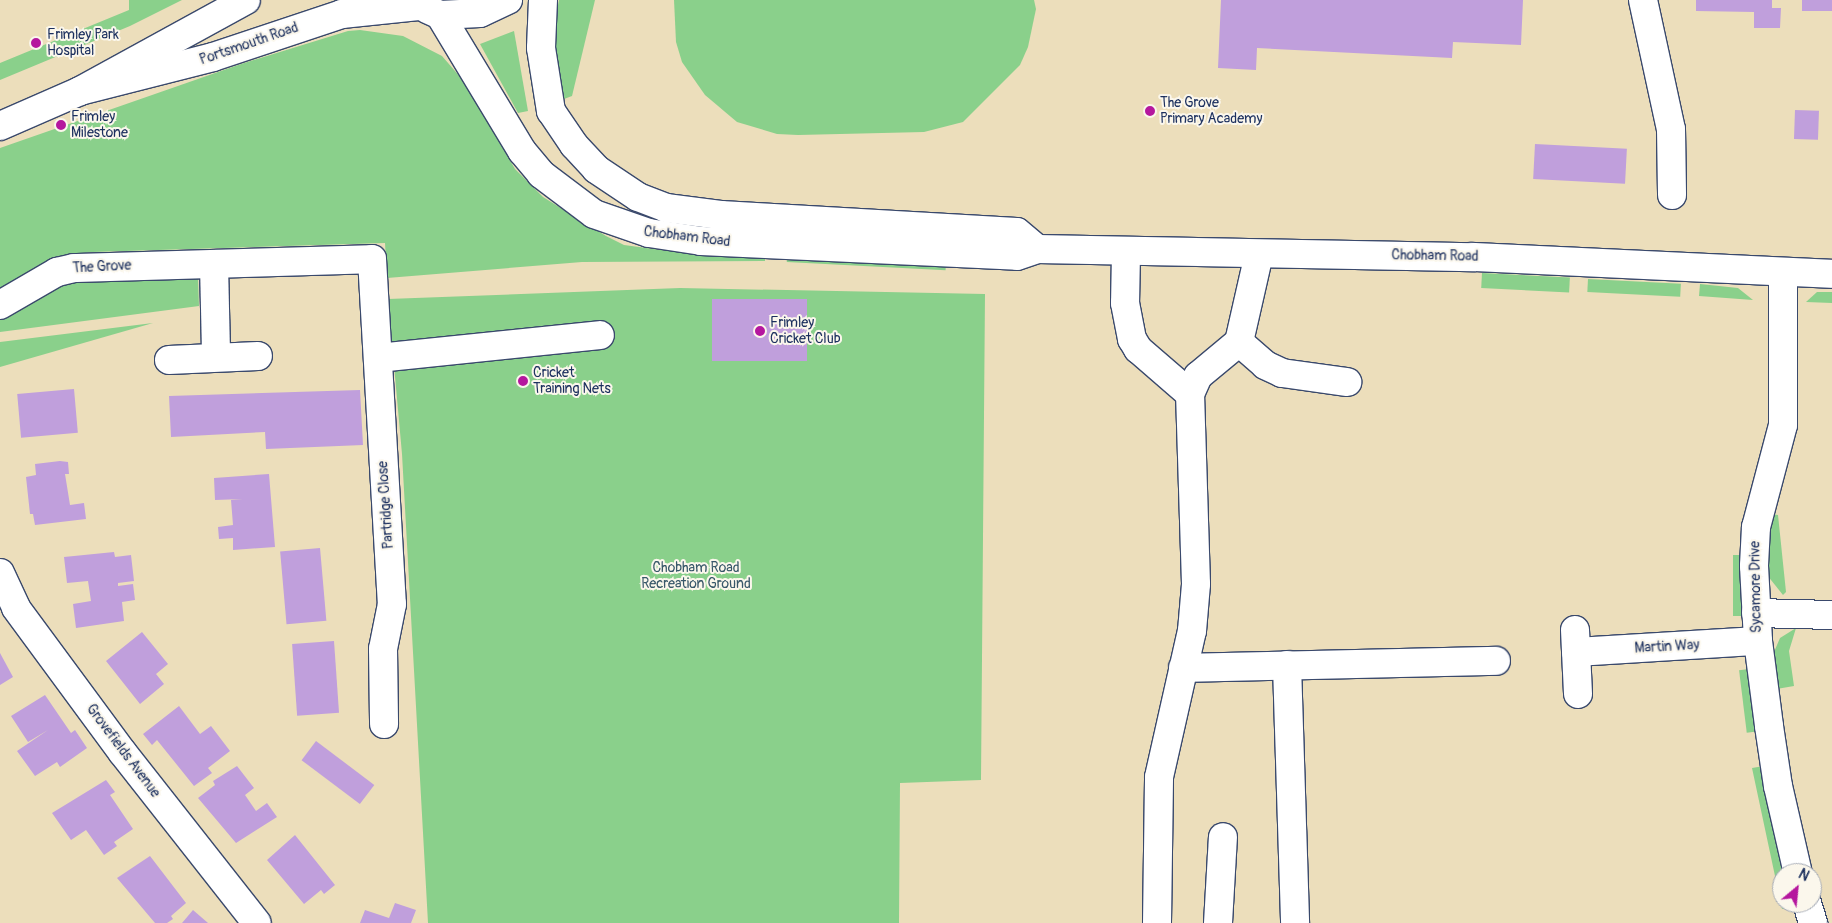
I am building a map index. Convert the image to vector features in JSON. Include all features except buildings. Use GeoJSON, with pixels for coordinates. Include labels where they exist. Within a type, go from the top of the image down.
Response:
{"type":"FeatureCollection","features":[{"type":"Feature","properties":{"kind":"main road","name":"Portsmouth Road"},"geometry":{"type":"LineString","coordinates":[[0,126],[80,91],[246,0]]}},
{"type":"Feature","properties":{"kind":"main road","name":"Portsmouth Road"},"geometry":{"type":"LineString","coordinates":[[80,91],[213,57],[342,14],[422,7],[480,14],[508,0]]}},
{"type":"Feature","properties":{"kind":"main road","name":"Chobham Road"},"geometry":{"type":"LineString","coordinates":[[543,0],[541,48],[551,112],[574,145],[596,169],[638,198],[666,208],[721,215],[1017,232],[1037,249]]}},
{"type":"Feature","properties":{"kind":"main road"},"geometry":{"type":"LineString","coordinates":[[1643,0],[1671,129],[1672,196]]}},
{"type":"Feature","properties":{"kind":"main road","name":"Chobham Road"},"geometry":{"type":"LineString","coordinates":[[422,7],[522,151],[559,190],[611,221],[649,234],[701,241],[1017,256],[1037,249],[1126,253],[1473,257],[1832,274]]}},
{"type":"Feature","properties":{"kind":"main road"},"geometry":{"type":"LineString","coordinates":[[1126,253],[1125,303],[1132,339],[1138,349],[1190,394]]}},
{"type":"Feature","properties":{"kind":"main road"},"geometry":{"type":"LineString","coordinates":[[1156,923],[1159,777],[1192,631],[1196,584],[1190,394],[1198,376],[1239,342],[1259,254]]}},
{"type":"Feature","properties":{"kind":"main road","name":"The Grove"},"geometry":{"type":"LineString","coordinates":[[0,305],[66,269],[372,259],[373,286]]}},
{"type":"Feature","properties":{"kind":"main road"},"geometry":{"type":"LineString","coordinates":[[214,264],[216,355]]}},
{"type":"Feature","properties":{"kind":"main road","name":"Sycamore Drive"},"geometry":{"type":"LineString","coordinates":[[1783,272],[1783,425],[1756,526],[1756,613],[1758,641],[1778,786],[1796,863]]}},
{"type":"Feature","properties":{"kind":"main road","name":"Partridge Close"},"geometry":{"type":"LineString","coordinates":[[373,286],[392,604],[383,649],[384,724]]}},
{"type":"Feature","properties":{"kind":"main road"},"geometry":{"type":"LineString","coordinates":[[378,358],[600,335]]}},
{"type":"Feature","properties":{"kind":"main road"},"geometry":{"type":"LineString","coordinates":[[1239,342],[1265,365],[1282,373],[1347,382]]}},
{"type":"Feature","properties":{"kind":"main road"},"geometry":{"type":"LineString","coordinates":[[170,360],[216,355],[258,356]]}},
{"type":"Feature","properties":{"kind":"main road","name":"Grovefields Avenue"},"geometry":{"type":"LineString","coordinates":[[0,573],[16,608],[123,752],[257,923]]}},
{"type":"Feature","properties":{"kind":"main road"},"geometry":{"type":"LineString","coordinates":[[1756,613],[1832,615]]}},
{"type":"Feature","properties":{"kind":"main road","name":"Martin Way"},"geometry":{"type":"LineString","coordinates":[[1578,694],[1575,641],[1758,641]]}},
{"type":"Feature","properties":{"kind":"main road"},"geometry":{"type":"LineString","coordinates":[[1183,668],[1496,661]]}},
{"type":"Feature","properties":{"kind":"main road"},"geometry":{"type":"LineString","coordinates":[[1287,665],[1295,923]]}},
{"type":"Feature","properties":{"kind":"main road"},"geometry":{"type":"LineString","coordinates":[[1218,923],[1222,837]]}},
{"type":"Feature","properties":{"kind":"green space"},"geometry":{"type":"Polygon","coordinates":[[[129,0],[182,0],[130,26],[0,80],[0,63],[129,10],[129,0]]]}},
{"type":"Feature","properties":{"kind":"green space"},"geometry":{"type":"Polygon","coordinates":[[[559,0],[595,0],[572,96],[556,102],[552,34],[559,0]]]}},
{"type":"Feature","properties":{"kind":"green space"},"geometry":{"type":"Polygon","coordinates":[[[674,0],[1034,0],[1036,9],[1028,47],[1020,65],[963,122],[924,132],[798,135],[777,134],[737,122],[705,95],[682,62],[676,42],[674,0]]]}},
{"type":"Feature","properties":{"kind":"green space"},"geometry":{"type":"Polygon","coordinates":[[[360,30],[403,36],[442,56],[468,86],[515,169],[543,197],[606,236],[624,245],[699,255],[765,257],[765,261],[582,262],[387,278],[385,243],[93,252],[54,257],[0,290],[0,148],[241,64],[348,31],[360,30]]]}},
{"type":"Feature","properties":{"kind":"green space"},"geometry":{"type":"Polygon","coordinates":[[[514,31],[528,111],[518,113],[480,44],[514,31]]]}},
{"type":"Feature","properties":{"kind":"green space"},"geometry":{"type":"Polygon","coordinates":[[[787,258],[946,266],[946,270],[787,262],[787,258]]]}},
{"type":"Feature","properties":{"kind":"green space"},"geometry":{"type":"Polygon","coordinates":[[[1482,273],[1570,278],[1569,293],[1481,288],[1482,273]]]}},
{"type":"Feature","properties":{"kind":"green space"},"geometry":{"type":"Polygon","coordinates":[[[198,279],[199,306],[0,332],[0,320],[48,291],[77,280],[198,279]]]}},
{"type":"Feature","properties":{"kind":"green space"},"geometry":{"type":"Polygon","coordinates":[[[1588,279],[1681,284],[1680,297],[1587,292],[1588,279]]]}},
{"type":"Feature","properties":{"kind":"green space"},"geometry":{"type":"Polygon","coordinates":[[[1700,284],[1738,288],[1753,300],[1699,296],[1700,284]]]}},
{"type":"Feature","properties":{"kind":"green space","name":"Chobham Road Recreation Ground"},"geometry":{"type":"Polygon","coordinates":[[[680,288],[985,294],[981,780],[900,783],[899,923],[428,923],[402,454],[388,299],[680,288]]]}},
{"type":"Feature","properties":{"kind":"green space"},"geometry":{"type":"Polygon","coordinates":[[[1817,292],[1832,292],[1832,303],[1806,302],[1817,292]]]}},
{"type":"Feature","properties":{"kind":"green space"},"geometry":{"type":"Polygon","coordinates":[[[153,323],[0,367],[0,342],[153,323]]]}},
{"type":"Feature","properties":{"kind":"green space"},"geometry":{"type":"Polygon","coordinates":[[[1772,514],[1778,515],[1786,592],[1783,595],[1767,575],[1767,538],[1772,514]]]}},
{"type":"Feature","properties":{"kind":"green space"},"geometry":{"type":"Polygon","coordinates":[[[1733,555],[1741,555],[1741,616],[1733,616],[1733,555]]]}},
{"type":"Feature","properties":{"kind":"green space"},"geometry":{"type":"Polygon","coordinates":[[[1796,628],[1789,651],[1794,686],[1777,689],[1774,652],[1780,638],[1796,628]]]}},
{"type":"Feature","properties":{"kind":"green space"},"geometry":{"type":"Polygon","coordinates":[[[1749,669],[1757,732],[1747,733],[1739,670],[1749,669]]]}},
{"type":"Feature","properties":{"kind":"green space"},"geometry":{"type":"Polygon","coordinates":[[[1764,766],[1784,863],[1772,863],[1752,768],[1764,766]]]}},
{"type":"Feature","properties":{"kind":"place","name":"Frimley Park Hospital"},"geometry":{"type":"Point","coordinates":[36,43]}},
{"type":"Feature","properties":{"kind":"place","name":"The Grove Primary Academy"},"geometry":{"type":"Point","coordinates":[1150,111]}},
{"type":"Feature","properties":{"kind":"place","name":"Frimley Milestone"},"geometry":{"type":"Point","coordinates":[61,125]}},
{"type":"Feature","properties":{"kind":"place","name":"Frimley Cricket Club"},"geometry":{"type":"Point","coordinates":[760,331]}},
{"type":"Feature","properties":{"kind":"place","name":"Cricket Training Nets"},"geometry":{"type":"Point","coordinates":[523,381]}}]}
